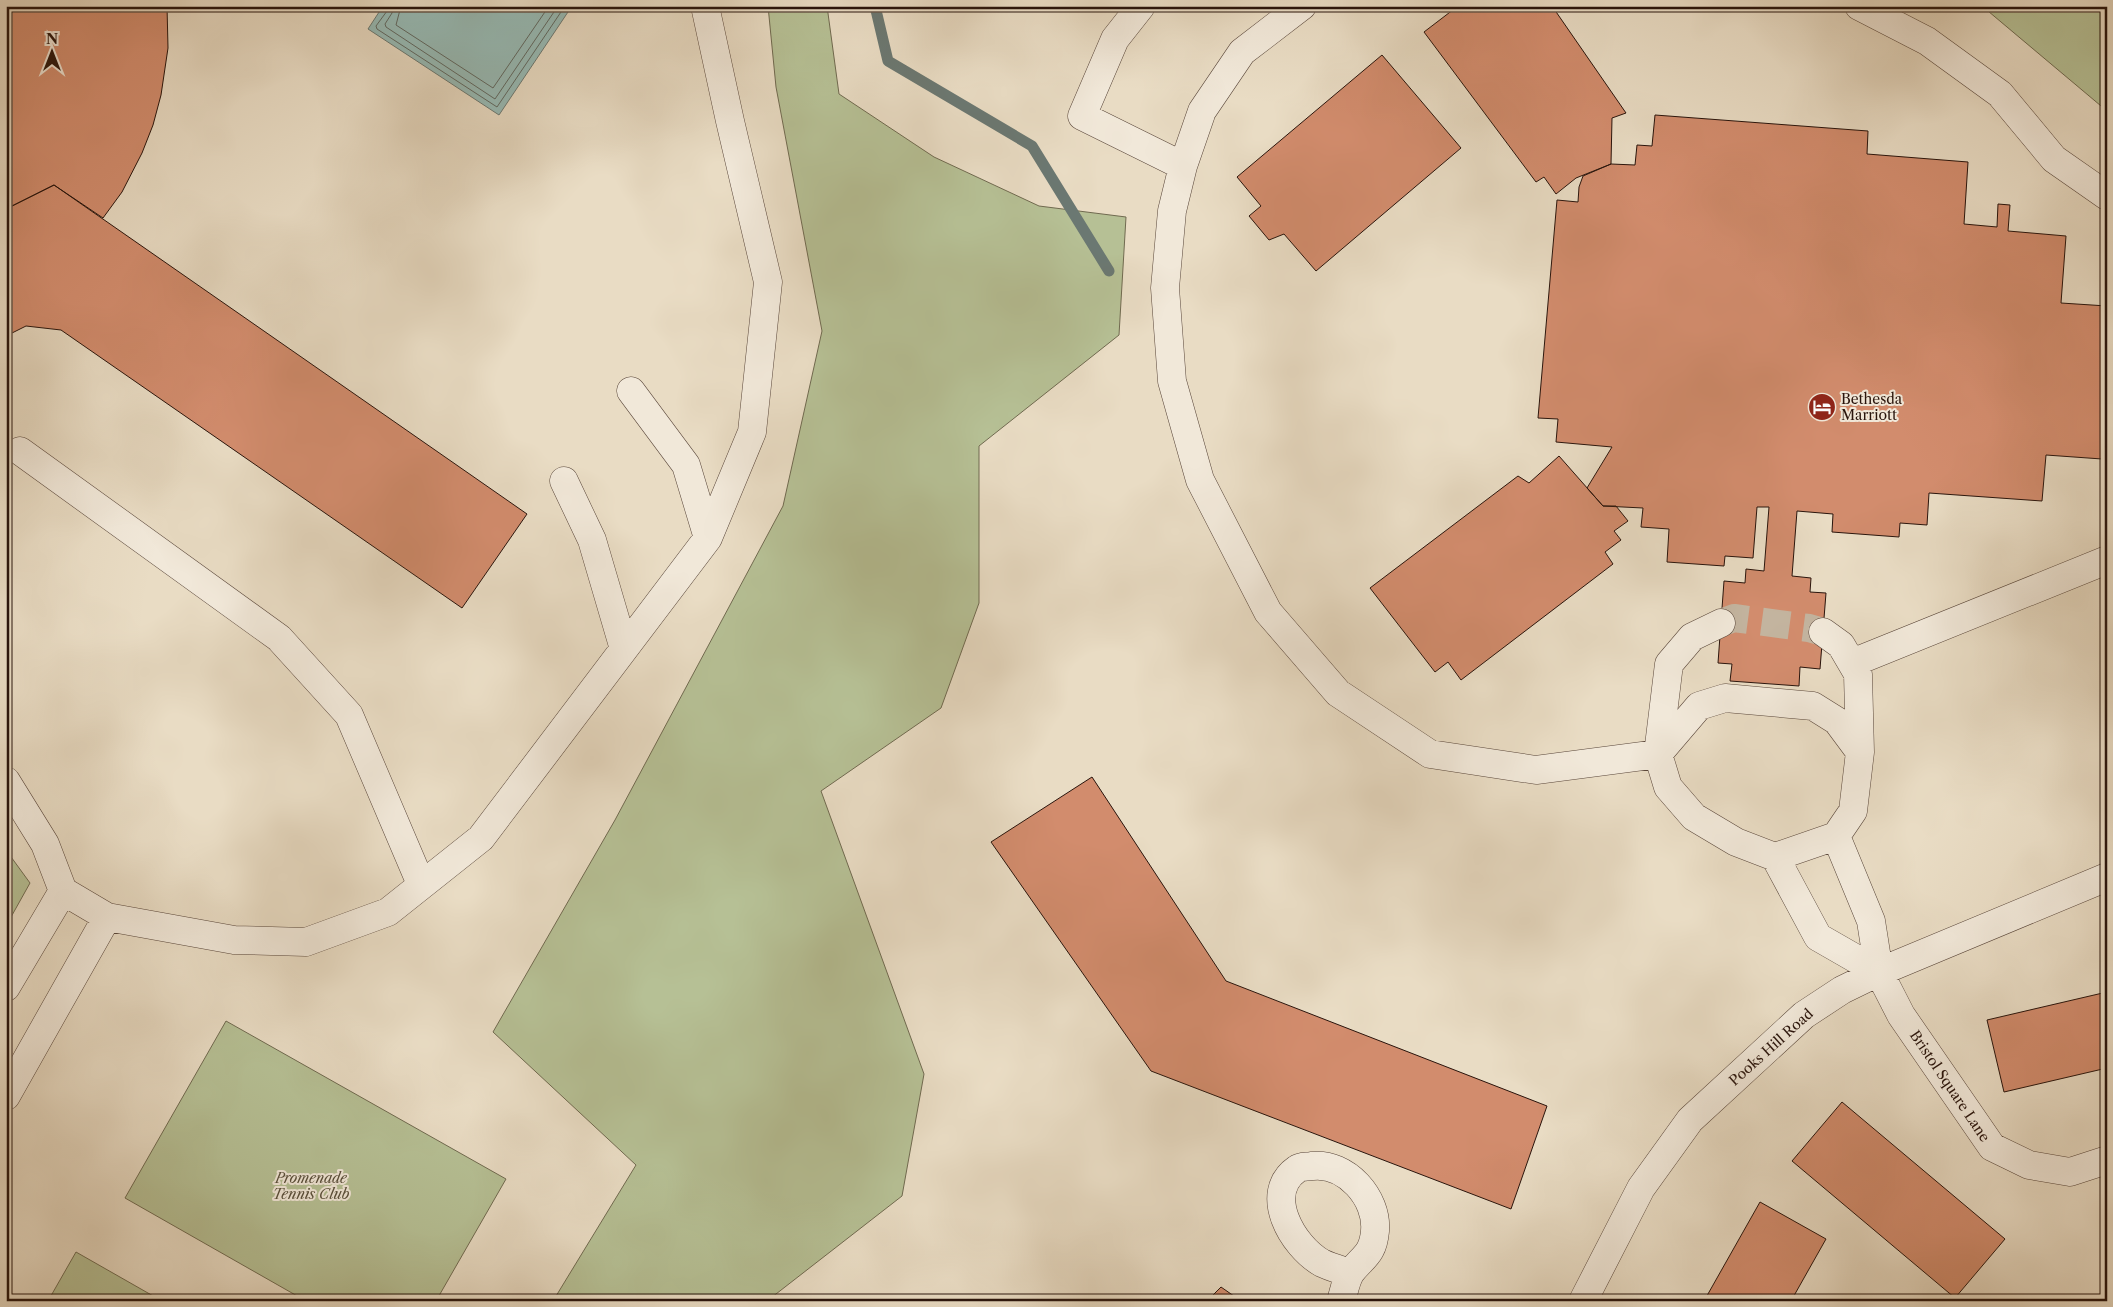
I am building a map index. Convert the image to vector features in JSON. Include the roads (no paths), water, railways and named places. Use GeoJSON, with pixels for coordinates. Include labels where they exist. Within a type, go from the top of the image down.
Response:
{"type":"FeatureCollection","features":[{"type":"Feature","properties":{"kind":"street"},"geometry":{"type":"LineString","coordinates":[[6,782],[45,844],[63,891],[107,917],[234,940],[306,942],[388,912],[481,838],[708,538],[752,432],[768,282],[705,6]]}},
{"type":"Feature","properties":{"kind":"street"},"geometry":{"type":"LineString","coordinates":[[1141,6],[1115,39],[1082,116],[1183,166]]}},
{"type":"Feature","properties":{"kind":"street"},"geometry":{"type":"LineString","coordinates":[[1302,6],[1242,52],[1202,111],[1183,166],[1172,211],[1165,288],[1172,380],[1200,480],[1268,612],[1338,693],[1430,754],[1536,770],[1658,754],[1699,706],[1725,698],[1813,706],[1837,721],[1860,752]]}},
{"type":"Feature","properties":{"kind":"street"},"geometry":{"type":"LineString","coordinates":[[1859,6],[1927,41],[2000,94],[2054,159],[2107,196]]}},
{"type":"Feature","properties":{"kind":"street"},"geometry":{"type":"LineString","coordinates":[[631,391],[686,465],[708,538]]}},
{"type":"Feature","properties":{"kind":"street"},"geometry":{"type":"LineString","coordinates":[[20,451],[279,638],[349,715],[421,884]]}},
{"type":"Feature","properties":{"kind":"street"},"geometry":{"type":"LineString","coordinates":[[564,481],[592,540],[624,649]]}},
{"type":"Feature","properties":{"kind":"street"},"geometry":{"type":"LineString","coordinates":[[1852,663],[2107,560]]}},
{"type":"Feature","properties":{"kind":"street"},"geometry":{"type":"LineString","coordinates":[[1721,623],[1692,637],[1670,664],[1658,754],[1668,788],[1694,817],[1736,842],[1775,857],[1836,836],[1853,811],[1860,752],[1858,674],[1841,645],[1823,632]]}},
{"type":"Feature","properties":{"kind":"street"},"geometry":{"type":"LineString","coordinates":[[1836,836],[1871,921],[1879,972]]}},
{"type":"Feature","properties":{"kind":"street"},"geometry":{"type":"LineString","coordinates":[[1775,857],[1818,937],[1879,972]]}},
{"type":"Feature","properties":{"kind":"street","name":"Pooks Hill Road"},"geometry":{"type":"LineString","coordinates":[[1583,1301],[1641,1188],[1690,1120],[1804,1015],[1842,990],[1879,972],[2107,877]]}},
{"type":"Feature","properties":{"kind":"street"},"geometry":{"type":"LineString","coordinates":[[6,987],[63,891]]}},
{"type":"Feature","properties":{"kind":"street"},"geometry":{"type":"LineString","coordinates":[[6,1096],[107,917]]}},
{"type":"Feature","properties":{"kind":"street","name":"Bristol Square Lane"},"geometry":{"type":"LineString","coordinates":[[1879,972],[1901,1014],[1992,1147],[2029,1165],[2070,1172],[2107,1160]]}},
{"type":"Feature","properties":{"kind":"street"},"geometry":{"type":"LineString","coordinates":[[1341,1301],[1350,1274]]}},
{"type":"Feature","properties":{"kind":"water"},"geometry":{"type":"Polygon","coordinates":[[[383,6],[572,6],[499,115],[368,29],[383,6]]]}},
{"type":"Feature","properties":{"kind":"waterway"},"geometry":{"type":"LineString","coordinates":[[875,6],[888,61],[1032,146],[1109,271]]}},
{"type":"Feature","properties":{"kind":"tunnel"},"geometry":{"type":"LineString","coordinates":[[1721,623],[1734,618],[1809,628],[1823,632]]}},
{"type":"Feature","properties":{"kind":"place","name":"Bethesda Marriott"},"geometry":{"type":"Point","coordinates":[1822,407]}},
{"type":"Feature","properties":{"kind":"park label","name":"Promenade Tennis Club"},"geometry":{"type":"Point","coordinates":[311,1186]}}]}
